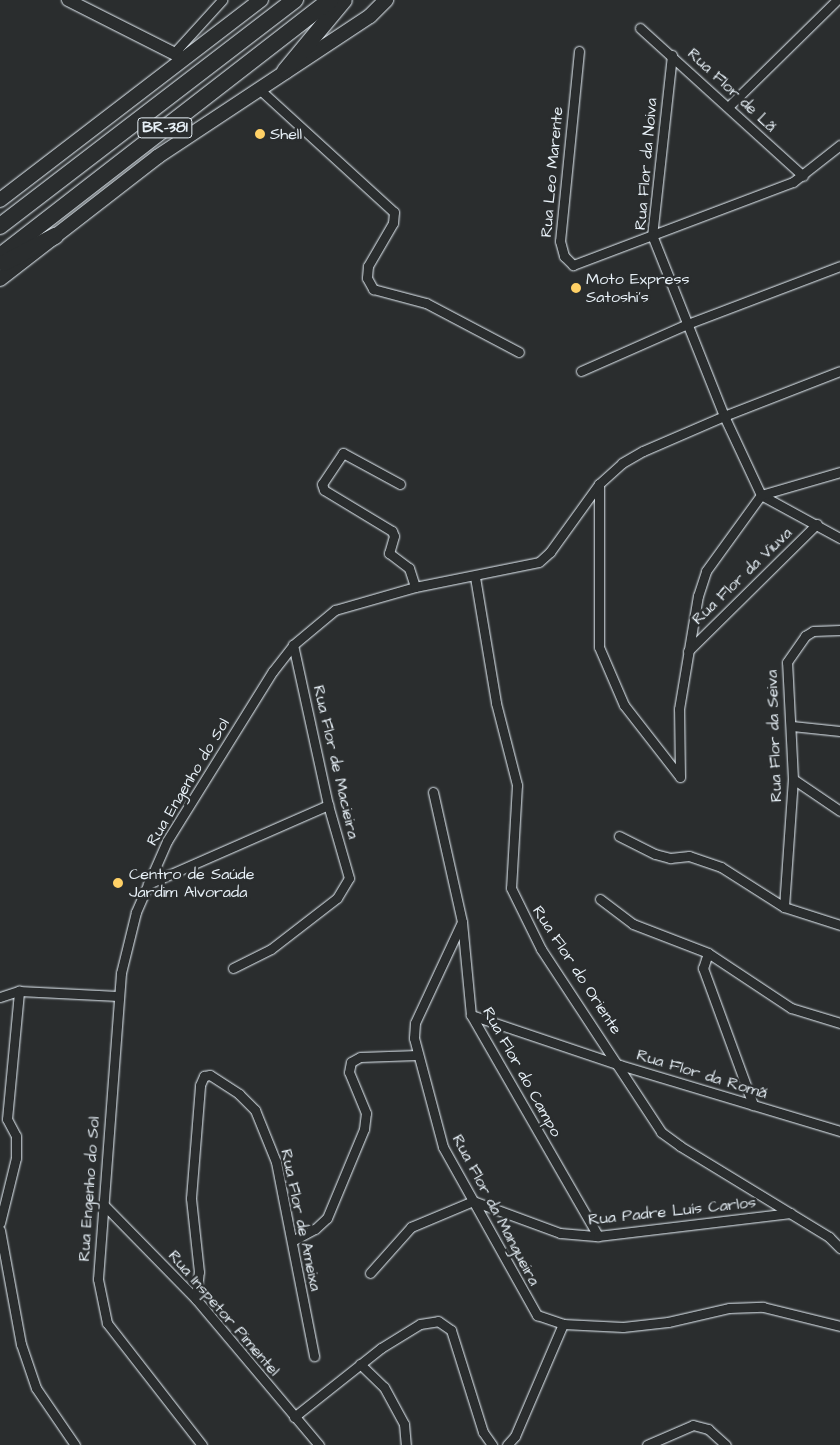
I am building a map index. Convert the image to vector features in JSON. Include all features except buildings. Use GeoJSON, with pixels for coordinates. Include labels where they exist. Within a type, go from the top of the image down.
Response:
{"type":"FeatureCollection","features":[{"type":"Feature","properties":{"kind":"highway","name":"BR-381"},"geometry":{"type":"LineString","coordinates":[[0,226],[295,0]]}},
{"type":"Feature","properties":{"kind":"highway","name":"BR-381"},"geometry":{"type":"LineString","coordinates":[[0,256],[330,0]]}},
{"type":"Feature","properties":{"kind":"highway"},"geometry":{"type":"LineString","coordinates":[[285,71],[344,0]]}},
{"type":"Feature","properties":{"kind":"highway"},"geometry":{"type":"LineString","coordinates":[[0,265],[55,236]]}},
{"type":"Feature","properties":{"kind":"main road"},"geometry":{"type":"LineString","coordinates":[[0,200],[179,56],[261,0]]}},
{"type":"Feature","properties":{"kind":"main road"},"geometry":{"type":"LineString","coordinates":[[0,279],[157,157],[258,88],[370,16],[386,0]]}},
{"type":"Feature","properties":{"kind":"street"},"geometry":{"type":"LineString","coordinates":[[68,0],[179,56],[222,0]]}},
{"type":"Feature","properties":{"kind":"street"},"geometry":{"type":"LineString","coordinates":[[728,107],[837,0]]}},
{"type":"Feature","properties":{"kind":"street","name":"Rua Flor de Lã"},"geometry":{"type":"LineString","coordinates":[[640,28],[672,55],[803,176]]}},
{"type":"Feature","properties":{"kind":"street","name":"Rua Leo Marente"},"geometry":{"type":"LineString","coordinates":[[579,51],[560,249],[566,260],[578,265],[803,176],[840,145]]}},
{"type":"Feature","properties":{"kind":"street","name":"Rua Flor da Noiva"},"geometry":{"type":"LineString","coordinates":[[672,55],[652,236],[690,322],[724,416],[761,495]]}},
{"type":"Feature","properties":{"kind":"street"},"geometry":{"type":"LineString","coordinates":[[258,88],[394,212],[393,224],[368,266],[367,278],[373,289],[426,303],[519,352]]}},
{"type":"Feature","properties":{"kind":"street"},"geometry":{"type":"LineString","coordinates":[[581,371],[690,322],[840,266]]}},
{"type":"Feature","properties":{"kind":"street","name":"Rua Engenho do Sol"},"geometry":{"type":"LineString","coordinates":[[202,1445],[107,1323],[98,1279],[118,996],[126,943],[148,884],[167,841],[273,671],[293,645],[335,610],[415,587],[474,577],[544,558],[599,484],[644,450],[724,416],[840,371]]}},
{"type":"Feature","properties":{"kind":"street"},"geometry":{"type":"LineString","coordinates":[[400,484],[343,453],[322,484],[324,490],[392,531],[394,536],[389,553],[409,568],[415,587]]}},
{"type":"Feature","properties":{"kind":"street"},"geometry":{"type":"LineString","coordinates":[[599,484],[599,647],[624,706],[680,776],[679,709],[698,596],[706,572],[761,495],[840,472]]}},
{"type":"Feature","properties":{"kind":"street"},"geometry":{"type":"LineString","coordinates":[[761,495],[840,538]]}},
{"type":"Feature","properties":{"kind":"street","name":"Rua Flor da Viuva"},"geometry":{"type":"LineString","coordinates":[[688,651],[817,524]]}},
{"type":"Feature","properties":{"kind":"street","name":"Rua Flor do Oriente"},"geometry":{"type":"LineString","coordinates":[[474,577],[496,703],[517,785],[510,888],[541,949],[620,1065],[661,1132],[680,1146],[829,1237],[840,1248]]}},
{"type":"Feature","properties":{"kind":"street","name":"Rua Flor da Seiva"},"geometry":{"type":"LineString","coordinates":[[784,908],[793,779],[792,726],[786,672],[791,652],[805,636],[813,631],[840,630]]}},
{"type":"Feature","properties":{"kind":"street","name":"Rua Flor de Macieira"},"geometry":{"type":"LineString","coordinates":[[233,968],[271,948],[337,898],[347,885],[349,874],[328,805],[293,645]]}},
{"type":"Feature","properties":{"kind":"street"},"geometry":{"type":"LineString","coordinates":[[792,726],[840,731]]}},
{"type":"Feature","properties":{"kind":"street"},"geometry":{"type":"LineString","coordinates":[[793,779],[840,811]]}},
{"type":"Feature","properties":{"kind":"street","name":"Rua Flor do Campo"},"geometry":{"type":"LineString","coordinates":[[433,792],[462,922],[471,1015],[598,1236]]}},
{"type":"Feature","properties":{"kind":"street"},"geometry":{"type":"LineString","coordinates":[[148,884],[328,805]]}},
{"type":"Feature","properties":{"kind":"street"},"geometry":{"type":"LineString","coordinates":[[619,836],[655,854],[670,858],[689,856],[721,867],[784,908],[840,925]]}},
{"type":"Feature","properties":{"kind":"street"},"geometry":{"type":"LineString","coordinates":[[600,900],[633,924],[708,954],[791,1008],[840,1023]]}},
{"type":"Feature","properties":{"kind":"street","name":"Rua Flor da Mangueira"},"geometry":{"type":"LineString","coordinates":[[462,922],[416,1023],[414,1038],[418,1056],[443,1146],[537,1315],[563,1324]]}},
{"type":"Feature","properties":{"kind":"street"},"geometry":{"type":"LineString","coordinates":[[708,954],[703,968],[753,1105]]}},
{"type":"Feature","properties":{"kind":"street"},"geometry":{"type":"LineString","coordinates":[[0,997],[19,990],[118,996]]}},
{"type":"Feature","properties":{"kind":"street"},"geometry":{"type":"LineString","coordinates":[[0,1223],[16,1158],[16,1136],[3,1117],[19,990]]}},
{"type":"Feature","properties":{"kind":"street","name":"Rua Flor da Romã"},"geometry":{"type":"LineString","coordinates":[[471,1015],[620,1065],[840,1131]]}},
{"type":"Feature","properties":{"kind":"street"},"geometry":{"type":"LineString","coordinates":[[292,1241],[315,1229],[327,1218],[364,1129],[366,1113],[349,1072],[351,1062],[360,1057],[418,1056]]}},
{"type":"Feature","properties":{"kind":"street","name":"Rua Flor de Ameixa"},"geometry":{"type":"LineString","coordinates":[[196,1299],[199,1272],[191,1198],[200,1085],[204,1076],[219,1080],[255,1110],[276,1162],[314,1356]]}},
{"type":"Feature","properties":{"kind":"street"},"geometry":{"type":"LineString","coordinates":[[370,1273],[411,1227],[473,1201]]}},
{"type":"Feature","properties":{"kind":"street","name":"Rua Padre Luís Carlos"},"geometry":{"type":"LineString","coordinates":[[473,1201],[552,1231],[598,1236],[791,1213]]}},
{"type":"Feature","properties":{"kind":"street","name":"Rua Inspetor Pimentel"},"geometry":{"type":"LineString","coordinates":[[103,1204],[196,1299],[319,1445]]}},
{"type":"Feature","properties":{"kind":"street"},"geometry":{"type":"LineString","coordinates":[[0,1230],[21,1344],[36,1388],[75,1445]]}},
{"type":"Feature","properties":{"kind":"street"},"geometry":{"type":"LineString","coordinates":[[829,1237],[840,1236]]}},
{"type":"Feature","properties":{"kind":"street"},"geometry":{"type":"LineString","coordinates":[[507,1445],[515,1436],[563,1324],[622,1327],[668,1322],[730,1308],[763,1307],[840,1326]]}},
{"type":"Feature","properties":{"kind":"street"},"geometry":{"type":"LineString","coordinates":[[294,1416],[360,1364],[420,1324],[431,1321],[446,1324],[451,1330],[483,1432],[492,1445]]}},
{"type":"Feature","properties":{"kind":"street"},"geometry":{"type":"LineString","coordinates":[[360,1364],[384,1387],[404,1424],[406,1445]]}},
{"type":"Feature","properties":{"kind":"street"},"geometry":{"type":"LineString","coordinates":[[647,1445],[693,1425],[708,1429],[726,1445]]}},
{"type":"Feature","properties":{"kind":"place","name":"Shell"},"geometry":{"type":"Point","coordinates":[260,134]}},
{"type":"Feature","properties":{"kind":"place","name":"Moto Express Satoshi's"},"geometry":{"type":"Point","coordinates":[576,288]}},
{"type":"Feature","properties":{"kind":"place","name":"Centro de Saúde Jardim Alvorada"},"geometry":{"type":"Point","coordinates":[118,883]}}]}
